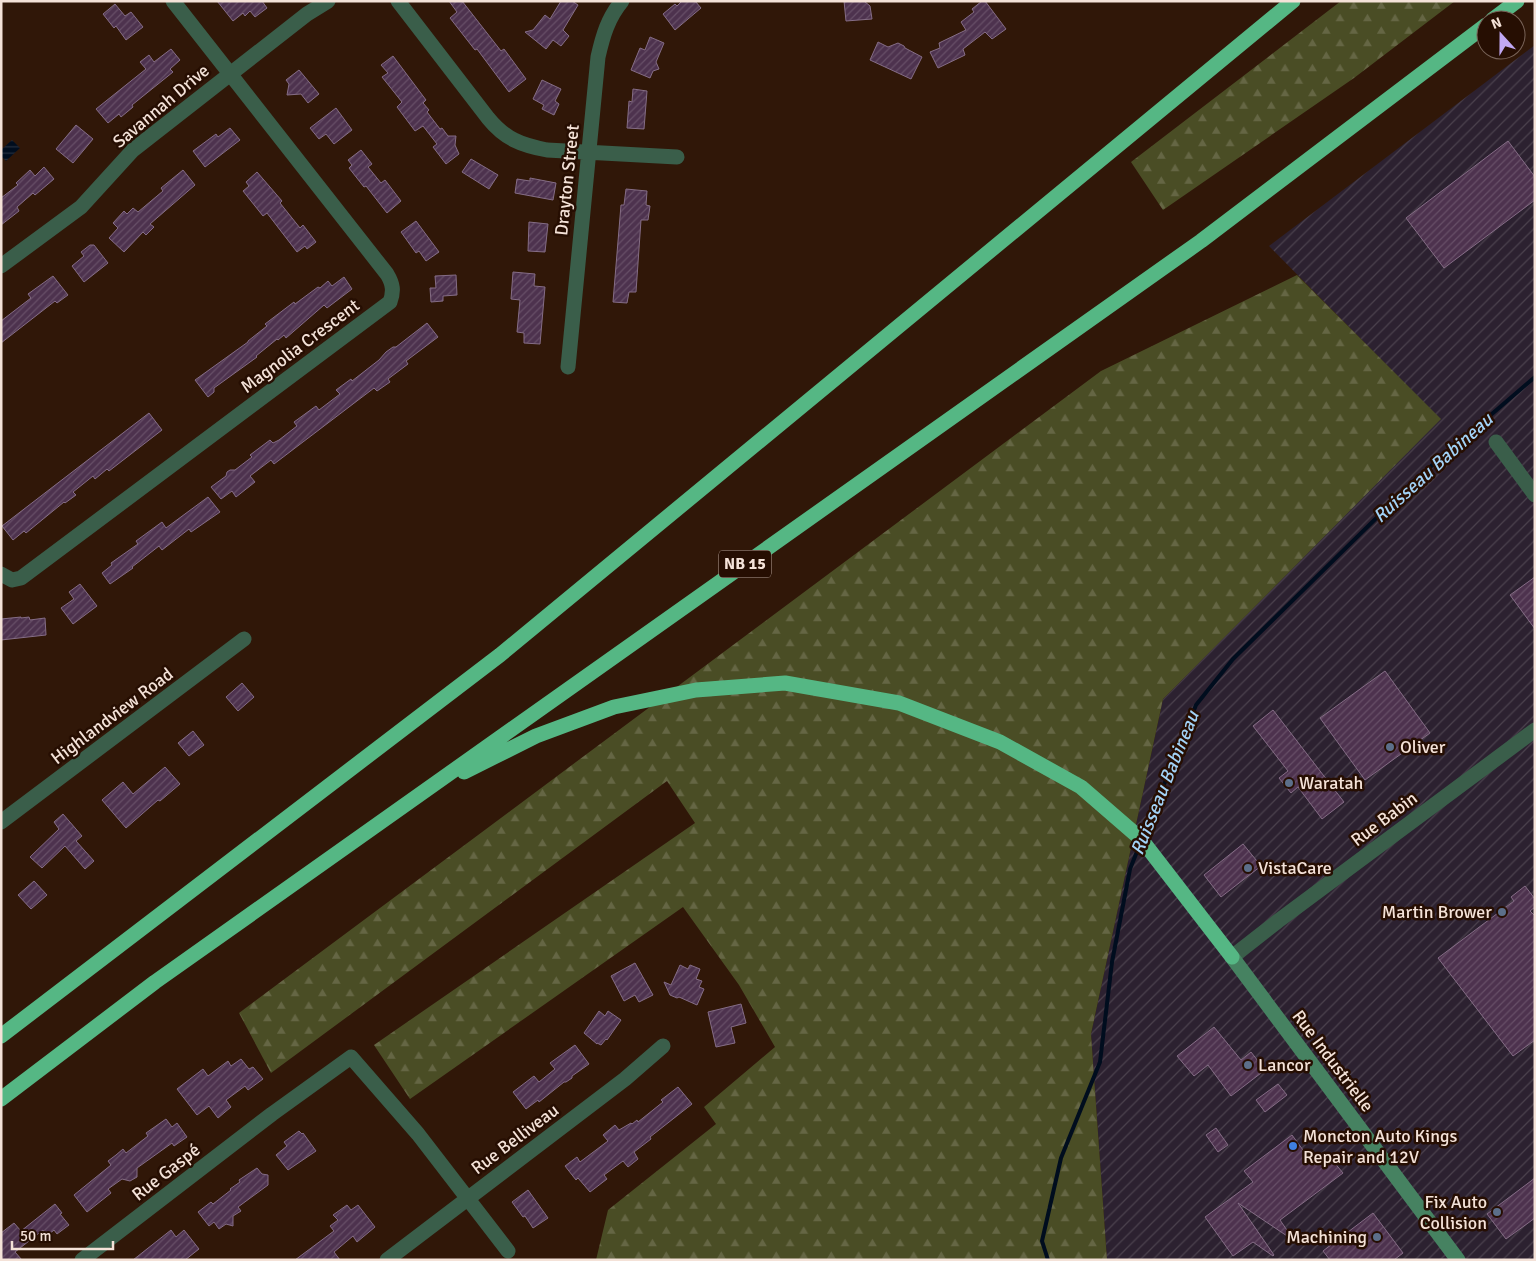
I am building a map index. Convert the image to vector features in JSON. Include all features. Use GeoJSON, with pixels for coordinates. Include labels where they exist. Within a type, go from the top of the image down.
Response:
{"type":"FeatureCollection","features":[{"type":"Feature","properties":{"kind":"highway"},"geometry":{"type":"LineString","coordinates":[[1,1036],[500,654],[1293,1]]}},
{"type":"Feature","properties":{"kind":"highway"},"geometry":{"type":"LineString","coordinates":[[1505,10],[1517,1]]}},
{"type":"Feature","properties":{"kind":"highway","name":"NB 15"},"geometry":{"type":"LineString","coordinates":[[1,1099],[155,982],[1201,241],[1476,33]]}},
{"type":"Feature","properties":{"kind":"highway"},"geometry":{"type":"LineString","coordinates":[[420,794],[536,736],[614,707],[696,690],[785,683],[899,703],[1000,742],[1081,787],[1141,840],[1232,958]]}},
{"type":"Feature","properties":{"kind":"main road","name":"Rue Industrielle"},"geometry":{"type":"LineString","coordinates":[[1232,958],[1458,1260]]}},
{"type":"Feature","properties":{"kind":"street","name":"Magnolia Crescent"},"geometry":{"type":"LineString","coordinates":[[1,574],[12,580],[21,578],[390,302],[393,294],[393,284],[388,274],[173,1]]}},
{"type":"Feature","properties":{"kind":"street","name":"Savannah Drive"},"geometry":{"type":"LineString","coordinates":[[1,266],[81,207],[133,150],[307,14],[328,1]]}},
{"type":"Feature","properties":{"kind":"street"},"geometry":{"type":"LineString","coordinates":[[398,1],[488,118],[503,134],[511,139],[532,147],[547,150],[676,157]]}},
{"type":"Feature","properties":{"kind":"street","name":"Drayton Street"},"geometry":{"type":"LineString","coordinates":[[568,367],[600,46],[607,24],[622,1]]}},
{"type":"Feature","properties":{"kind":"street"},"geometry":{"type":"LineString","coordinates":[[1496,442],[1535,495]]}},
{"type":"Feature","properties":{"kind":"street","name":"Highlandview Road"},"geometry":{"type":"LineString","coordinates":[[1,822],[244,639]]}},
{"type":"Feature","properties":{"kind":"street","name":"Rue Babin"},"geometry":{"type":"LineString","coordinates":[[1232,958],[1535,730]]}},
{"type":"Feature","properties":{"kind":"street","name":"Rue Belliveau"},"geometry":{"type":"LineString","coordinates":[[387,1260],[626,1079],[662,1046]]}},
{"type":"Feature","properties":{"kind":"street","name":"Rue Gaspé"},"geometry":{"type":"LineString","coordinates":[[82,1260],[272,1114],[351,1056],[418,1134],[468,1198]]}},
{"type":"Feature","properties":{"kind":"street"},"geometry":{"type":"LineString","coordinates":[[468,1198],[508,1251]]}},
{"type":"Feature","properties":{"kind":"shaded area"},"geometry":{"type":"Polygon","coordinates":[[[1535,45],[1535,1260],[1107,1260],[1091,1034],[1163,699],[1440,419],[1269,246],[1515,60],[1526,60],[1526,52],[1535,45]]]}},
{"type":"Feature","properties":{"kind":"green space"},"geometry":{"type":"Polygon","coordinates":[[[1341,1],[1455,1],[1354,78],[1163,210],[1131,162],[1341,1]]]}},
{"type":"Feature","properties":{"kind":"green space"},"geometry":{"type":"Polygon","coordinates":[[[1297,275],[1441,419],[1163,699],[1091,1034],[1107,1260],[596,1260],[608,1210],[716,1124],[704,1107],[775,1047],[739,985],[683,907],[410,1099],[374,1045],[695,823],[667,781],[271,1073],[239,1013],[1101,371],[1297,275]]]}},
{"type":"Feature","properties":{"kind":"water"},"geometry":{"type":"Polygon","coordinates":[[[12,140],[20,148],[6,161],[1,156],[1,150],[12,140]]]}},
{"type":"Feature","properties":{"kind":"building"},"geometry":{"type":"Polygon","coordinates":[[[217,1],[262,1],[267,8],[255,17],[250,11],[245,16],[243,13],[233,21],[217,1]]]}},
{"type":"Feature","properties":{"kind":"building"},"geometry":{"type":"Polygon","coordinates":[[[449,1],[462,1],[501,51],[504,49],[526,79],[509,92],[477,49],[475,50],[450,18],[457,12],[449,1]]]}},
{"type":"Feature","properties":{"kind":"building"},"geometry":{"type":"Polygon","coordinates":[[[561,1],[572,1],[578,5],[563,30],[569,36],[561,46],[553,40],[546,49],[525,32],[533,30],[545,15],[550,19],[561,1]]]}},
{"type":"Feature","properties":{"kind":"building"},"geometry":{"type":"Polygon","coordinates":[[[682,1],[695,1],[701,8],[675,30],[663,14],[682,1]]]}},
{"type":"Feature","properties":{"kind":"building"},"geometry":{"type":"Polygon","coordinates":[[[844,1],[864,1],[870,6],[872,19],[846,21],[844,1]]]}},
{"type":"Feature","properties":{"kind":"building"},"geometry":{"type":"Polygon","coordinates":[[[982,1],[985,1],[1006,29],[992,39],[985,32],[963,49],[965,55],[938,68],[930,52],[940,48],[939,43],[966,30],[961,22],[974,12],[972,9],[982,1]]]}},
{"type":"Feature","properties":{"kind":"building"},"geometry":{"type":"Polygon","coordinates":[[[115,4],[125,16],[131,12],[143,27],[126,40],[116,26],[114,28],[103,14],[115,4]]]}},
{"type":"Feature","properties":{"kind":"building"},"geometry":{"type":"Polygon","coordinates":[[[650,37],[664,43],[656,62],[659,69],[653,71],[650,78],[631,70],[640,48],[645,50],[650,37]]]}},
{"type":"Feature","properties":{"kind":"building"},"geometry":{"type":"Polygon","coordinates":[[[878,42],[888,47],[898,43],[922,57],[911,79],[870,60],[878,42]]]}},
{"type":"Feature","properties":{"kind":"building"},"geometry":{"type":"Polygon","coordinates":[[[171,49],[180,60],[170,69],[173,72],[132,105],[133,107],[121,117],[119,114],[108,123],[96,109],[146,69],[140,62],[149,55],[154,62],[171,49]]]}},
{"type":"Feature","properties":{"kind":"building"},"geometry":{"type":"Polygon","coordinates":[[[393,56],[426,100],[423,103],[429,110],[427,112],[440,129],[442,128],[448,136],[456,136],[455,145],[459,154],[446,164],[433,147],[437,144],[423,126],[415,131],[397,107],[402,102],[382,77],[388,73],[381,65],[393,56]]]}},
{"type":"Feature","properties":{"kind":"building"},"geometry":{"type":"Polygon","coordinates":[[[299,70],[319,94],[308,103],[301,94],[287,95],[289,84],[286,80],[299,70]]]}},
{"type":"Feature","properties":{"kind":"building"},"geometry":{"type":"Polygon","coordinates":[[[542,80],[561,89],[555,101],[559,104],[554,115],[542,109],[544,105],[533,99],[542,80]]]}},
{"type":"Feature","properties":{"kind":"building"},"geometry":{"type":"Polygon","coordinates":[[[633,89],[647,91],[644,129],[627,128],[629,101],[632,102],[633,89]]]}},
{"type":"Feature","properties":{"kind":"building"},"geometry":{"type":"Polygon","coordinates":[[[336,108],[352,130],[334,144],[326,134],[319,139],[310,128],[336,108]]]}},
{"type":"Feature","properties":{"kind":"building"},"geometry":{"type":"Polygon","coordinates":[[[76,125],[93,139],[73,163],[56,149],[76,125]]]}},
{"type":"Feature","properties":{"kind":"building"},"geometry":{"type":"Polygon","coordinates":[[[230,128],[240,140],[205,167],[193,151],[216,134],[218,137],[230,128]]]}},
{"type":"Feature","properties":{"kind":"building"},"geometry":{"type":"Polygon","coordinates":[[[1508,141],[1535,177],[1535,200],[1444,268],[1406,218],[1508,141]]]}},
{"type":"Feature","properties":{"kind":"building"},"geometry":{"type":"Polygon","coordinates":[[[361,150],[372,164],[368,167],[381,183],[385,180],[401,201],[387,213],[349,168],[352,165],[348,160],[361,150]]]}},
{"type":"Feature","properties":{"kind":"building"},"geometry":{"type":"Polygon","coordinates":[[[471,159],[498,175],[489,189],[462,172],[471,159]]]}},
{"type":"Feature","properties":{"kind":"building"},"geometry":{"type":"Polygon","coordinates":[[[44,167],[54,179],[35,195],[33,193],[17,207],[19,211],[1,225],[1,198],[18,185],[16,183],[30,170],[35,176],[44,167]]]}},
{"type":"Feature","properties":{"kind":"building"},"geometry":{"type":"Polygon","coordinates":[[[183,170],[195,185],[150,224],[154,227],[146,235],[143,232],[124,252],[109,238],[118,228],[113,223],[124,211],[127,214],[133,208],[138,212],[163,191],[161,188],[183,170]]]}},
{"type":"Feature","properties":{"kind":"building"},"geometry":{"type":"Polygon","coordinates":[[[257,172],[282,201],[280,203],[300,228],[303,225],[316,242],[307,249],[305,246],[297,252],[267,213],[263,216],[243,191],[249,186],[246,182],[257,172]]]}},
{"type":"Feature","properties":{"kind":"building"},"geometry":{"type":"Polygon","coordinates":[[[530,178],[556,183],[553,200],[515,193],[517,179],[530,181],[530,178]]]}},
{"type":"Feature","properties":{"kind":"building"},"geometry":{"type":"Polygon","coordinates":[[[626,189],[647,191],[646,205],[650,206],[648,220],[641,220],[636,292],[629,292],[627,303],[613,302],[621,205],[624,205],[626,189]]]}},
{"type":"Feature","properties":{"kind":"building"},"geometry":{"type":"Polygon","coordinates":[[[416,221],[439,252],[426,261],[419,251],[416,253],[401,232],[416,221]]]}},
{"type":"Feature","properties":{"kind":"building"},"geometry":{"type":"Polygon","coordinates":[[[529,222],[548,224],[545,252],[528,251],[529,222]]]}},
{"type":"Feature","properties":{"kind":"building"},"geometry":{"type":"Polygon","coordinates":[[[90,245],[94,245],[108,263],[84,282],[72,266],[84,256],[81,252],[90,245]]]}},
{"type":"Feature","properties":{"kind":"building"},"geometry":{"type":"Polygon","coordinates":[[[513,272],[535,274],[534,286],[545,287],[540,344],[524,343],[524,333],[517,332],[520,300],[511,299],[513,272]]]}},
{"type":"Feature","properties":{"kind":"building"},"geometry":{"type":"Polygon","coordinates":[[[456,275],[457,295],[443,296],[443,301],[431,302],[430,288],[436,288],[435,276],[456,275]]]}},
{"type":"Feature","properties":{"kind":"building"},"geometry":{"type":"Polygon","coordinates":[[[53,276],[68,295],[57,303],[55,301],[1,343],[1,321],[31,298],[28,294],[53,276]]]}},
{"type":"Feature","properties":{"kind":"building"},"geometry":{"type":"Polygon","coordinates":[[[344,277],[352,289],[327,308],[324,305],[286,338],[284,335],[277,339],[257,357],[214,388],[214,392],[208,397],[195,380],[248,342],[267,326],[265,324],[294,302],[295,304],[328,281],[332,286],[344,277]]]}},
{"type":"Feature","properties":{"kind":"building"},"geometry":{"type":"Polygon","coordinates":[[[427,323],[438,337],[406,361],[408,364],[388,379],[390,382],[377,391],[374,388],[274,464],[271,460],[250,476],[255,482],[236,497],[232,491],[221,499],[211,487],[226,476],[227,472],[235,470],[252,457],[250,455],[270,440],[273,443],[279,440],[297,426],[294,422],[316,406],[319,410],[340,394],[336,390],[351,379],[352,381],[379,360],[386,352],[396,347],[427,323]]]}},
{"type":"Feature","properties":{"kind":"building"},"geometry":{"type":"Polygon","coordinates":[[[149,413],[162,430],[109,471],[107,469],[95,479],[93,476],[73,492],[76,495],[64,502],[26,533],[24,531],[13,540],[2,526],[149,413]]]}},
{"type":"Feature","properties":{"kind":"building"},"geometry":{"type":"Polygon","coordinates":[[[208,497],[220,512],[191,532],[189,529],[162,550],[159,546],[110,584],[102,573],[112,565],[111,563],[138,544],[136,541],[162,522],[166,528],[208,497]]]}},
{"type":"Feature","properties":{"kind":"building"},"geometry":{"type":"Polygon","coordinates":[[[1535,577],[1535,629],[1510,595],[1535,577]]]}},
{"type":"Feature","properties":{"kind":"building"},"geometry":{"type":"Polygon","coordinates":[[[80,584],[97,606],[73,624],[61,608],[74,599],[69,592],[80,584]]]}},
{"type":"Feature","properties":{"kind":"building"},"geometry":{"type":"Polygon","coordinates":[[[29,617],[30,620],[45,618],[46,635],[1,640],[1,619],[29,617]]]}},
{"type":"Feature","properties":{"kind":"building"},"geometry":{"type":"Polygon","coordinates":[[[1385,671],[1430,733],[1365,780],[1320,718],[1385,671]]]}},
{"type":"Feature","properties":{"kind":"building"},"geometry":{"type":"Polygon","coordinates":[[[242,683],[254,697],[238,711],[226,697],[242,683]]]}},
{"type":"Feature","properties":{"kind":"building"},"geometry":{"type":"Polygon","coordinates":[[[1273,710],[1344,802],[1322,819],[1298,787],[1291,793],[1279,778],[1288,771],[1253,726],[1273,710]]]}},
{"type":"Feature","properties":{"kind":"building"},"geometry":{"type":"Polygon","coordinates":[[[193,731],[204,745],[189,756],[178,743],[193,731]]]}},
{"type":"Feature","properties":{"kind":"building"},"geometry":{"type":"Polygon","coordinates":[[[165,767],[180,784],[126,828],[102,800],[123,782],[133,794],[165,767]]]}},
{"type":"Feature","properties":{"kind":"building"},"geometry":{"type":"Polygon","coordinates":[[[63,814],[82,836],[76,841],[94,861],[85,869],[65,846],[42,868],[30,857],[59,829],[54,822],[63,814]]]}},
{"type":"Feature","properties":{"kind":"building"},"geometry":{"type":"Polygon","coordinates":[[[1243,844],[1261,866],[1221,897],[1204,875],[1243,844]]]}},
{"type":"Feature","properties":{"kind":"building"},"geometry":{"type":"Polygon","coordinates":[[[34,881],[47,895],[31,909],[18,895],[34,881]]]}},
{"type":"Feature","properties":{"kind":"building"},"geometry":{"type":"Polygon","coordinates":[[[1525,886],[1535,899],[1535,907],[1530,911],[1535,916],[1535,1040],[1513,1056],[1438,958],[1514,901],[1511,897],[1525,886]]]}},
{"type":"Feature","properties":{"kind":"building"},"geometry":{"type":"Polygon","coordinates":[[[635,963],[653,995],[639,1002],[635,995],[624,1001],[611,976],[635,963]]]}},
{"type":"Feature","properties":{"kind":"building"},"geometry":{"type":"Polygon","coordinates":[[[680,965],[688,969],[690,965],[700,969],[696,979],[702,981],[699,987],[704,989],[697,1005],[670,995],[664,982],[671,985],[680,965]]]}},
{"type":"Feature","properties":{"kind":"building"},"geometry":{"type":"Polygon","coordinates":[[[741,1004],[746,1023],[731,1027],[735,1043],[716,1047],[708,1012],[741,1004]]]}},
{"type":"Feature","properties":{"kind":"building"},"geometry":{"type":"Polygon","coordinates":[[[599,1011],[605,1016],[608,1011],[621,1020],[607,1040],[601,1045],[584,1033],[599,1011]]]}},
{"type":"Feature","properties":{"kind":"building"},"geometry":{"type":"Polygon","coordinates":[[[1214,1027],[1241,1060],[1251,1052],[1265,1070],[1231,1096],[1208,1065],[1194,1076],[1177,1056],[1214,1027]]]}},
{"type":"Feature","properties":{"kind":"building"},"geometry":{"type":"Polygon","coordinates":[[[575,1045],[589,1064],[539,1102],[538,1100],[526,1109],[513,1092],[534,1076],[539,1082],[555,1069],[550,1063],[575,1045]]]}},
{"type":"Feature","properties":{"kind":"building"},"geometry":{"type":"Polygon","coordinates":[[[241,1059],[249,1069],[253,1067],[263,1079],[248,1090],[245,1086],[226,1100],[231,1107],[218,1118],[209,1106],[197,1115],[177,1089],[203,1069],[208,1076],[228,1061],[231,1066],[241,1059]]]}},
{"type":"Feature","properties":{"kind":"building"},"geometry":{"type":"Polygon","coordinates":[[[1278,1084],[1287,1095],[1265,1112],[1256,1100],[1278,1084]]]}},
{"type":"Feature","properties":{"kind":"building"},"geometry":{"type":"Polygon","coordinates":[[[678,1087],[692,1104],[634,1152],[638,1159],[628,1167],[623,1161],[604,1175],[607,1179],[590,1192],[578,1178],[576,1180],[565,1166],[577,1157],[580,1162],[608,1141],[603,1135],[615,1125],[619,1130],[637,1120],[638,1122],[678,1087]]]}},
{"type":"Feature","properties":{"kind":"building"},"geometry":{"type":"Polygon","coordinates":[[[166,1119],[172,1127],[177,1123],[187,1137],[174,1146],[172,1143],[137,1168],[137,1177],[130,1181],[122,1179],[108,1189],[111,1193],[87,1212],[74,1195],[111,1165],[108,1161],[123,1149],[126,1153],[148,1136],[146,1133],[166,1119]]]}},
{"type":"Feature","properties":{"kind":"building"},"geometry":{"type":"Polygon","coordinates":[[[1216,1128],[1228,1145],[1218,1152],[1206,1135],[1216,1128]]]}},
{"type":"Feature","properties":{"kind":"building"},"geometry":{"type":"Polygon","coordinates":[[[299,1131],[303,1133],[316,1151],[288,1170],[276,1155],[287,1146],[284,1142],[299,1131]]]}},
{"type":"Feature","properties":{"kind":"building"},"geometry":{"type":"Polygon","coordinates":[[[1292,1135],[1314,1165],[1328,1155],[1343,1173],[1280,1220],[1293,1240],[1238,1203],[1274,1255],[1253,1242],[1233,1256],[1205,1217],[1253,1182],[1244,1171],[1292,1135]]]}},
{"type":"Feature","properties":{"kind":"building"},"geometry":{"type":"Polygon","coordinates":[[[257,1168],[262,1174],[268,1175],[268,1185],[238,1207],[241,1211],[233,1216],[233,1226],[226,1224],[219,1229],[214,1222],[209,1226],[198,1212],[211,1202],[213,1204],[240,1182],[239,1180],[257,1168]]]}},
{"type":"Feature","properties":{"kind":"building"},"geometry":{"type":"Polygon","coordinates":[[[1535,1178],[1535,1218],[1506,1239],[1487,1214],[1535,1178]]]}},
{"type":"Feature","properties":{"kind":"building"},"geometry":{"type":"Polygon","coordinates":[[[528,1190],[548,1218],[533,1228],[512,1202],[528,1190]]]}},
{"type":"Feature","properties":{"kind":"building"},"geometry":{"type":"Polygon","coordinates":[[[55,1204],[69,1225],[57,1234],[54,1230],[47,1236],[43,1230],[15,1252],[22,1260],[1,1260],[1,1233],[14,1223],[21,1231],[55,1204]]]}},
{"type":"Feature","properties":{"kind":"building"},"geometry":{"type":"Polygon","coordinates":[[[347,1205],[351,1210],[358,1205],[375,1227],[357,1242],[353,1236],[334,1252],[340,1260],[295,1260],[334,1231],[330,1226],[338,1220],[333,1215],[347,1205]]]}},
{"type":"Feature","properties":{"kind":"building"},"geometry":{"type":"Polygon","coordinates":[[[1373,1213],[1403,1253],[1394,1260],[1330,1260],[1323,1251],[1373,1213]]]}},
{"type":"Feature","properties":{"kind":"building"},"geometry":{"type":"Polygon","coordinates":[[[171,1230],[176,1237],[184,1230],[199,1249],[185,1260],[133,1260],[171,1230]]]}},
{"type":"Feature","properties":{"kind":"waterway","name":"Ruisseau Babineau"},"geometry":{"type":"LineString","coordinates":[[1144,835],[1196,705],[1233,659],[1414,481],[1535,377]]}},
{"type":"Feature","properties":{"kind":"waterway","name":"Ruisseau Babineau"},"geometry":{"type":"LineString","coordinates":[[1048,1260],[1042,1241],[1061,1158],[1100,1062],[1112,962],[1130,869],[1140,844]]}},
{"type":"Feature","properties":{"kind":"place","name":"Oliver"},"geometry":{"type":"Point","coordinates":[1390,747]}},
{"type":"Feature","properties":{"kind":"place","name":"Waratah"},"geometry":{"type":"Point","coordinates":[1289,783]}},
{"type":"Feature","properties":{"kind":"place","name":"VistaCare"},"geometry":{"type":"Point","coordinates":[1248,868]}},
{"type":"Feature","properties":{"kind":"place","name":"Martin Brower"},"geometry":{"type":"Point","coordinates":[1502,912]}},
{"type":"Feature","properties":{"kind":"place","name":"Lancor"},"geometry":{"type":"Point","coordinates":[1248,1065]}},
{"type":"Feature","properties":{"kind":"place","name":"Moncton Auto Kings Repair and 12V"},"geometry":{"type":"Point","coordinates":[1293,1146]}},
{"type":"Feature","properties":{"kind":"place","name":"Fix Auto Collision"},"geometry":{"type":"Point","coordinates":[1497,1212]}},
{"type":"Feature","properties":{"kind":"place","name":"Machining"},"geometry":{"type":"Point","coordinates":[1377,1237]}}]}
